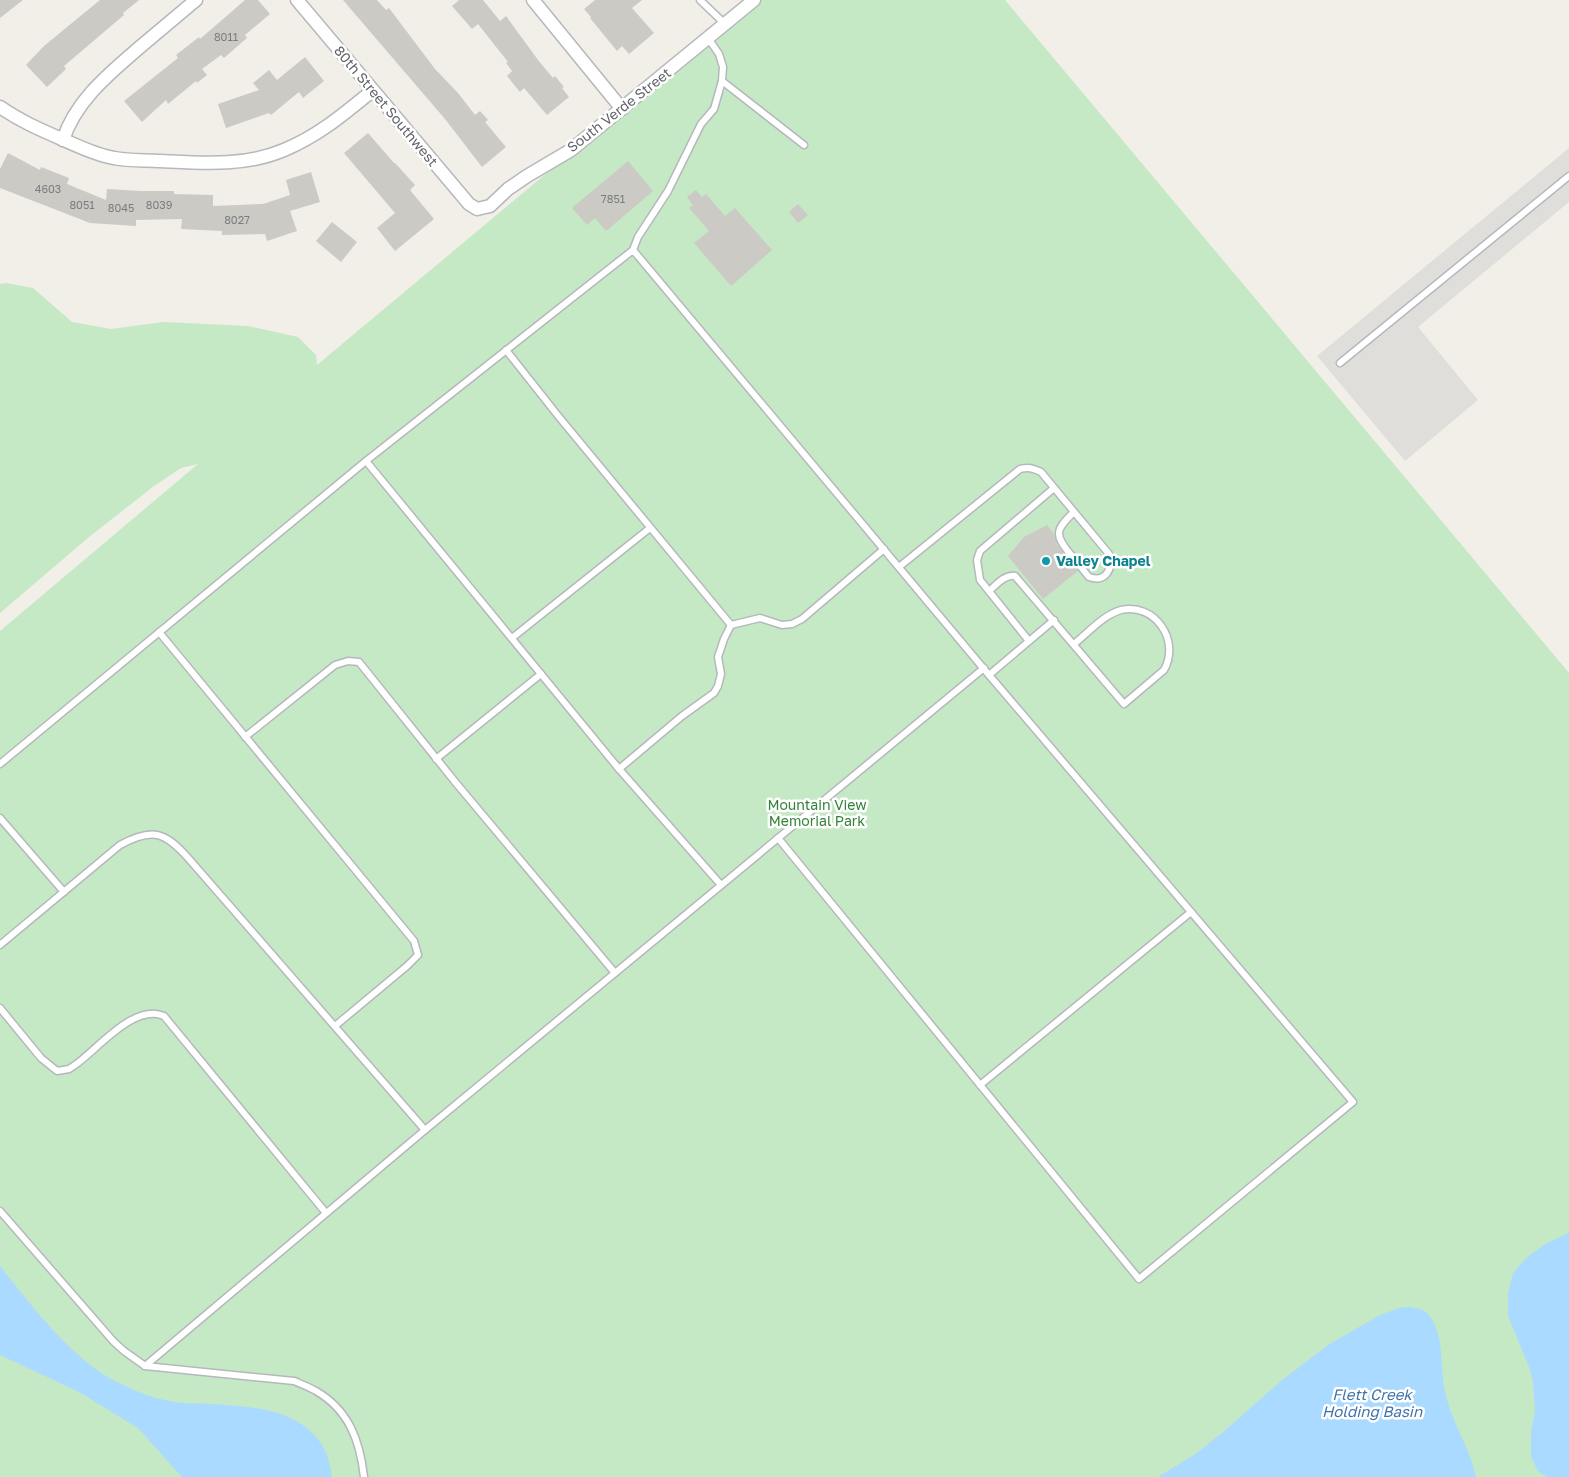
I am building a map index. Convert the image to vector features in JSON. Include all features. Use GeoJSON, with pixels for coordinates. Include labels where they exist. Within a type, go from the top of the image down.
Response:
{"type":"FeatureCollection","features":[{"type":"Feature","properties":{"kind":"street"},"geometry":{"type":"LineString","coordinates":[[63,140],[79,108],[94,89],[196,0]]}},
{"type":"Feature","properties":{"kind":"street","name":"80th Street Southwest"},"geometry":{"type":"LineString","coordinates":[[297,0],[469,204],[478,209]]}},
{"type":"Feature","properties":{"kind":"street"},"geometry":{"type":"LineString","coordinates":[[532,0],[622,109]]}},
{"type":"Feature","properties":{"kind":"street","name":"South Verde Street"},"geometry":{"type":"LineString","coordinates":[[478,209],[490,206],[508,189],[571,150],[754,0]]}},
{"type":"Feature","properties":{"kind":"street"},"geometry":{"type":"LineString","coordinates":[[0,107],[18,120],[87,151],[115,158],[208,163],[232,162],[276,153],[311,138],[372,91]]}},
{"type":"Feature","properties":{"kind":"lane"},"geometry":{"type":"LineString","coordinates":[[700,0],[725,24]]}},
{"type":"Feature","properties":{"kind":"lane"},"geometry":{"type":"LineString","coordinates":[[0,764],[366,461],[633,250],[638,237],[668,191],[700,124],[714,109],[722,81],[723,67],[719,54],[708,38]]}},
{"type":"Feature","properties":{"kind":"lane"},"geometry":{"type":"LineString","coordinates":[[722,81],[804,145]]}},
{"type":"Feature","properties":{"kind":"lane"},"geometry":{"type":"LineString","coordinates":[[1340,363],[1569,176]]}},
{"type":"Feature","properties":{"kind":"lane"},"geometry":{"type":"LineString","coordinates":[[633,250],[989,675],[1353,1102],[1139,1279],[778,838]]}},
{"type":"Feature","properties":{"kind":"lane"},"geometry":{"type":"LineString","coordinates":[[506,350],[650,528],[732,625]]}},
{"type":"Feature","properties":{"kind":"lane"},"geometry":{"type":"LineString","coordinates":[[366,461],[619,769],[721,885]]}},
{"type":"Feature","properties":{"kind":"lane"},"geometry":{"type":"LineString","coordinates":[[899,567],[1020,469],[1034,468],[1054,488],[1074,512],[1109,554],[1112,562],[1110,568],[1101,578],[1095,580],[1089,577],[1060,542],[1060,528],[1074,512]]}},
{"type":"Feature","properties":{"kind":"lane"},"geometry":{"type":"LineString","coordinates":[[1029,640],[980,580],[977,560],[980,551],[1054,488]]}},
{"type":"Feature","properties":{"kind":"lane"},"geometry":{"type":"LineString","coordinates":[[512,638],[650,528]]}},
{"type":"Feature","properties":{"kind":"lane"},"geometry":{"type":"LineString","coordinates":[[619,769],[682,716],[714,693],[718,686],[720,674],[718,657],[724,639],[732,625],[760,618],[782,625],[792,624],[802,619],[884,549]]}},
{"type":"Feature","properties":{"kind":"lane"},"geometry":{"type":"LineString","coordinates":[[989,592],[1004,578],[1010,575],[1015,576],[1124,704],[1164,670],[1170,648],[1168,639],[1159,623],[1147,614],[1132,609],[1123,610],[1107,617],[1074,644]]}},
{"type":"Feature","properties":{"kind":"lane"},"geometry":{"type":"LineString","coordinates":[[989,675],[1054,620]]}},
{"type":"Feature","properties":{"kind":"lane"},"geometry":{"type":"LineString","coordinates":[[159,632],[414,941],[418,955],[408,966],[335,1026]]}},
{"type":"Feature","properties":{"kind":"lane"},"geometry":{"type":"LineString","coordinates":[[245,737],[335,665],[348,661],[359,662],[436,759],[615,973]]}},
{"type":"Feature","properties":{"kind":"lane"},"geometry":{"type":"LineString","coordinates":[[145,1366],[425,1130],[984,668]]}},
{"type":"Feature","properties":{"kind":"lane"},"geometry":{"type":"LineString","coordinates":[[436,759],[541,674]]}},
{"type":"Feature","properties":{"kind":"lane"},"geometry":{"type":"LineString","coordinates":[[0,818],[64,892]]}},
{"type":"Feature","properties":{"kind":"lane"},"geometry":{"type":"LineString","coordinates":[[0,945],[120,845],[132,838],[152,834],[170,839],[425,1130]]}},
{"type":"Feature","properties":{"kind":"lane"},"geometry":{"type":"LineString","coordinates":[[980,1085],[1191,912]]}},
{"type":"Feature","properties":{"kind":"lane"},"geometry":{"type":"LineString","coordinates":[[0,1008],[41,1058],[57,1071],[69,1069],[75,1065],[119,1028],[136,1018],[151,1013],[164,1016],[326,1213]]}},
{"type":"Feature","properties":{"kind":"lane"},"geometry":{"type":"LineString","coordinates":[[0,1211],[114,1342],[145,1366],[294,1381],[316,1391],[336,1407],[349,1424],[358,1442],[364,1477]]}},
{"type":"Feature","properties":{"kind":"shaded area"},"geometry":{"type":"Polygon","coordinates":[[[1569,148],[1569,202],[1418,327],[1478,400],[1405,461],[1317,356],[1569,148]]]}},
{"type":"Feature","properties":{"kind":"green space","name":"Mountain View Memorial Park"},"geometry":{"type":"Polygon","coordinates":[[[754,0],[1005,0],[1569,673],[1569,1477],[0,1477],[0,631],[198,464],[181,468],[154,486],[89,537],[0,613],[0,284],[6,283],[33,288],[72,322],[111,329],[164,322],[248,326],[298,337],[316,355],[317,365],[754,0]]]}},
{"type":"Feature","properties":{"kind":"water"},"geometry":{"type":"Polygon","coordinates":[[[1569,1233],[1569,1477],[1547,1477],[1538,1471],[1531,1457],[1531,1431],[1535,1411],[1533,1382],[1529,1367],[1508,1316],[1508,1293],[1513,1273],[1526,1258],[1547,1243],[1569,1233]]]}},
{"type":"Feature","properties":{"kind":"water"},"geometry":{"type":"Polygon","coordinates":[[[0,1266],[51,1328],[95,1369],[126,1386],[166,1401],[255,1408],[286,1416],[300,1423],[322,1445],[330,1464],[332,1477],[182,1477],[138,1428],[79,1392],[0,1355],[0,1266]]]}},
{"type":"Feature","properties":{"kind":"water","name":"Flett Creek Holding Basin"},"geometry":{"type":"Polygon","coordinates":[[[1408,1307],[1427,1313],[1435,1326],[1440,1342],[1443,1377],[1450,1410],[1469,1454],[1476,1477],[1158,1477],[1194,1455],[1281,1381],[1328,1345],[1380,1315],[1399,1308],[1408,1307]]]}},
{"type":"Feature","properties":{"kind":"building"},"geometry":{"type":"Polygon","coordinates":[[[0,0],[23,0],[0,18],[0,0]]]}},
{"type":"Feature","properties":{"kind":"building"},"geometry":{"type":"Polygon","coordinates":[[[100,0],[139,0],[64,66],[66,69],[47,87],[26,65],[44,46],[100,0]]]}},
{"type":"Feature","properties":{"kind":"building"},"geometry":{"type":"Polygon","coordinates":[[[245,0],[258,0],[270,14],[245,35],[247,38],[224,58],[221,55],[202,69],[207,75],[197,83],[196,81],[168,104],[166,100],[142,122],[124,101],[178,58],[176,55],[199,37],[200,39],[245,0]]]}},
{"type":"Feature","properties":{"kind":"building"},"geometry":{"type":"Polygon","coordinates":[[[343,0],[377,0],[386,10],[389,8],[435,69],[458,93],[475,115],[480,111],[488,120],[485,122],[506,147],[482,167],[445,119],[343,0]]]}},
{"type":"Feature","properties":{"kind":"building"},"geometry":{"type":"Polygon","coordinates":[[[459,0],[483,0],[500,21],[506,16],[538,60],[553,78],[555,76],[564,87],[562,88],[569,97],[547,115],[524,88],[520,92],[507,76],[512,71],[506,63],[508,62],[478,24],[472,29],[452,6],[459,0]]]}},
{"type":"Feature","properties":{"kind":"building"},"geometry":{"type":"Polygon","coordinates":[[[595,0],[642,0],[632,8],[654,33],[629,54],[622,46],[617,51],[584,9],[595,0]]]}},
{"type":"Feature","properties":{"kind":"building"},"geometry":{"type":"Polygon","coordinates":[[[305,57],[324,81],[303,98],[299,92],[271,115],[269,113],[226,128],[218,104],[259,90],[253,83],[269,70],[277,80],[305,57]]]}},
{"type":"Feature","properties":{"kind":"building"},"geometry":{"type":"Polygon","coordinates":[[[368,133],[415,185],[410,190],[434,219],[395,251],[377,228],[395,213],[344,153],[368,133]]]}},
{"type":"Feature","properties":{"kind":"building"},"geometry":{"type":"Polygon","coordinates":[[[8,153],[40,170],[41,167],[69,178],[67,184],[106,200],[107,189],[174,191],[174,194],[213,195],[213,206],[263,204],[290,195],[286,180],[311,172],[320,202],[290,211],[297,231],[267,241],[265,234],[222,235],[222,231],[181,229],[182,219],[136,220],[136,226],[90,223],[0,188],[0,169],[8,153]]]}},
{"type":"Feature","properties":{"kind":"building"},"geometry":{"type":"Polygon","coordinates":[[[628,161],[653,191],[606,231],[595,218],[587,225],[572,208],[628,161]]]}},
{"type":"Feature","properties":{"kind":"building"},"geometry":{"type":"Polygon","coordinates":[[[696,190],[702,197],[706,194],[725,216],[735,208],[772,250],[731,286],[694,243],[709,231],[689,208],[693,205],[687,197],[696,190]]]}},
{"type":"Feature","properties":{"kind":"building"},"geometry":{"type":"Polygon","coordinates":[[[798,204],[808,215],[798,223],[789,212],[798,204]]]}},
{"type":"Feature","properties":{"kind":"building"},"geometry":{"type":"Polygon","coordinates":[[[332,222],[357,242],[341,262],[316,241],[332,222]]]}},
{"type":"Feature","properties":{"kind":"building","name":"Valley Chapel"},"geometry":{"type":"Polygon","coordinates":[[[1047,525],[1054,534],[1057,545],[1078,571],[1043,599],[1008,556],[1024,537],[1047,525]]]}},
{"type":"Feature","properties":{"kind":"place","name":"Valley Chapel"},"geometry":{"type":"Point","coordinates":[1046,561]}}]}
